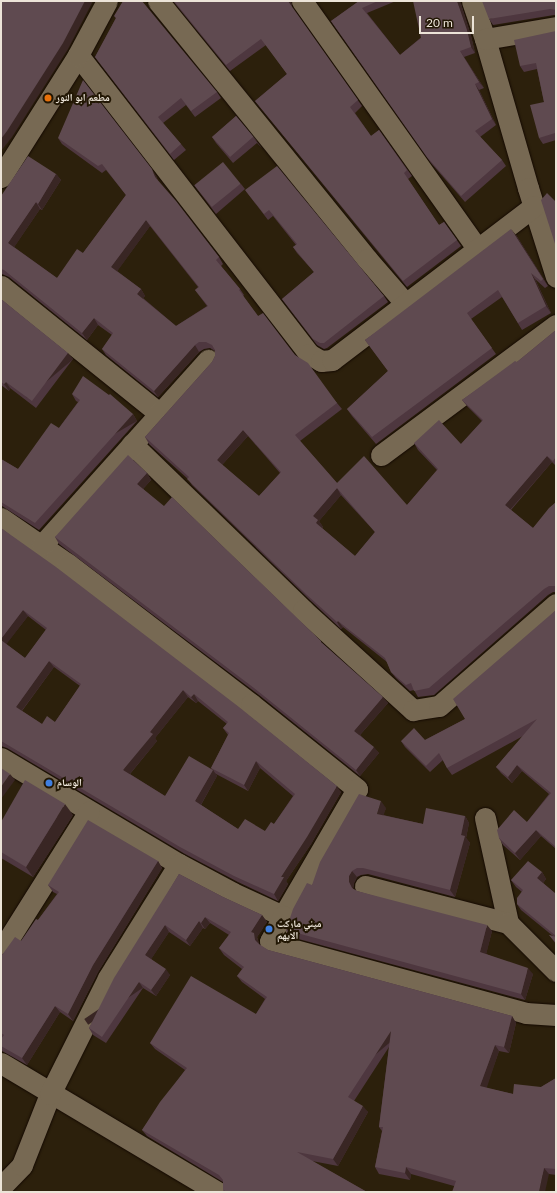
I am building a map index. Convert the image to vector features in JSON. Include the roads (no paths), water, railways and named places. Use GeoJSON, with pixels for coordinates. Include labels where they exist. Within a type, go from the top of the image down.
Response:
{"type":"FeatureCollection","features":[{"type":"Feature","properties":{"kind":"street"},"geometry":{"type":"LineString","coordinates":[[2,174],[78,55],[107,1]]}},
{"type":"Feature","properties":{"kind":"street"},"geometry":{"type":"LineString","coordinates":[[158,1],[367,259],[405,303]]}},
{"type":"Feature","properties":{"kind":"street"},"geometry":{"type":"LineString","coordinates":[[302,1],[477,248]]}},
{"type":"Feature","properties":{"kind":"street"},"geometry":{"type":"LineString","coordinates":[[472,1],[485,39],[556,277]]}},
{"type":"Feature","properties":{"kind":"street"},"geometry":{"type":"LineString","coordinates":[[485,39],[556,27]]}},
{"type":"Feature","properties":{"kind":"street"},"geometry":{"type":"LineString","coordinates":[[78,55],[309,354],[321,361],[332,360],[534,206]]}},
{"type":"Feature","properties":{"kind":"street"},"geometry":{"type":"LineString","coordinates":[[1,286],[159,413]]}},
{"type":"Feature","properties":{"kind":"street"},"geometry":{"type":"LineString","coordinates":[[381,455],[556,325]]}},
{"type":"Feature","properties":{"kind":"street"},"geometry":{"type":"LineString","coordinates":[[42,545],[208,360]]}},
{"type":"Feature","properties":{"kind":"street"},"geometry":{"type":"LineString","coordinates":[[132,444],[303,610],[413,710],[439,706],[556,604]]}},
{"type":"Feature","properties":{"kind":"street"},"geometry":{"type":"LineString","coordinates":[[1,518],[42,545],[251,704],[356,789],[270,941],[276,945],[526,1013],[556,1015]]}},
{"type":"Feature","properties":{"kind":"street"},"geometry":{"type":"LineString","coordinates":[[1,758],[179,864],[233,893],[283,916]]}},
{"type":"Feature","properties":{"kind":"street"},"geometry":{"type":"LineString","coordinates":[[1,951],[89,811]]}},
{"type":"Feature","properties":{"kind":"street"},"geometry":{"type":"LineString","coordinates":[[485,818],[508,923]]}},
{"type":"Feature","properties":{"kind":"street"},"geometry":{"type":"LineString","coordinates":[[1,1187],[22,1165],[50,1094],[108,978],[179,864]]}},
{"type":"Feature","properties":{"kind":"street"},"geometry":{"type":"LineString","coordinates":[[365,886],[508,923],[556,971]]}},
{"type":"Feature","properties":{"kind":"street"},"geometry":{"type":"LineString","coordinates":[[1,1063],[50,1094],[217,1192]]}},
{"type":"Feature","properties":{"kind":"place","name":"مطعم ابو النور"},"geometry":{"type":"Point","coordinates":[48,98]}},
{"type":"Feature","properties":{"kind":"place","name":"الوسام"},"geometry":{"type":"Point","coordinates":[49,783]}},
{"type":"Feature","properties":{"kind":"place","name":"ميني ماركت الأيهم"},"geometry":{"type":"Point","coordinates":[269,929]}}]}
